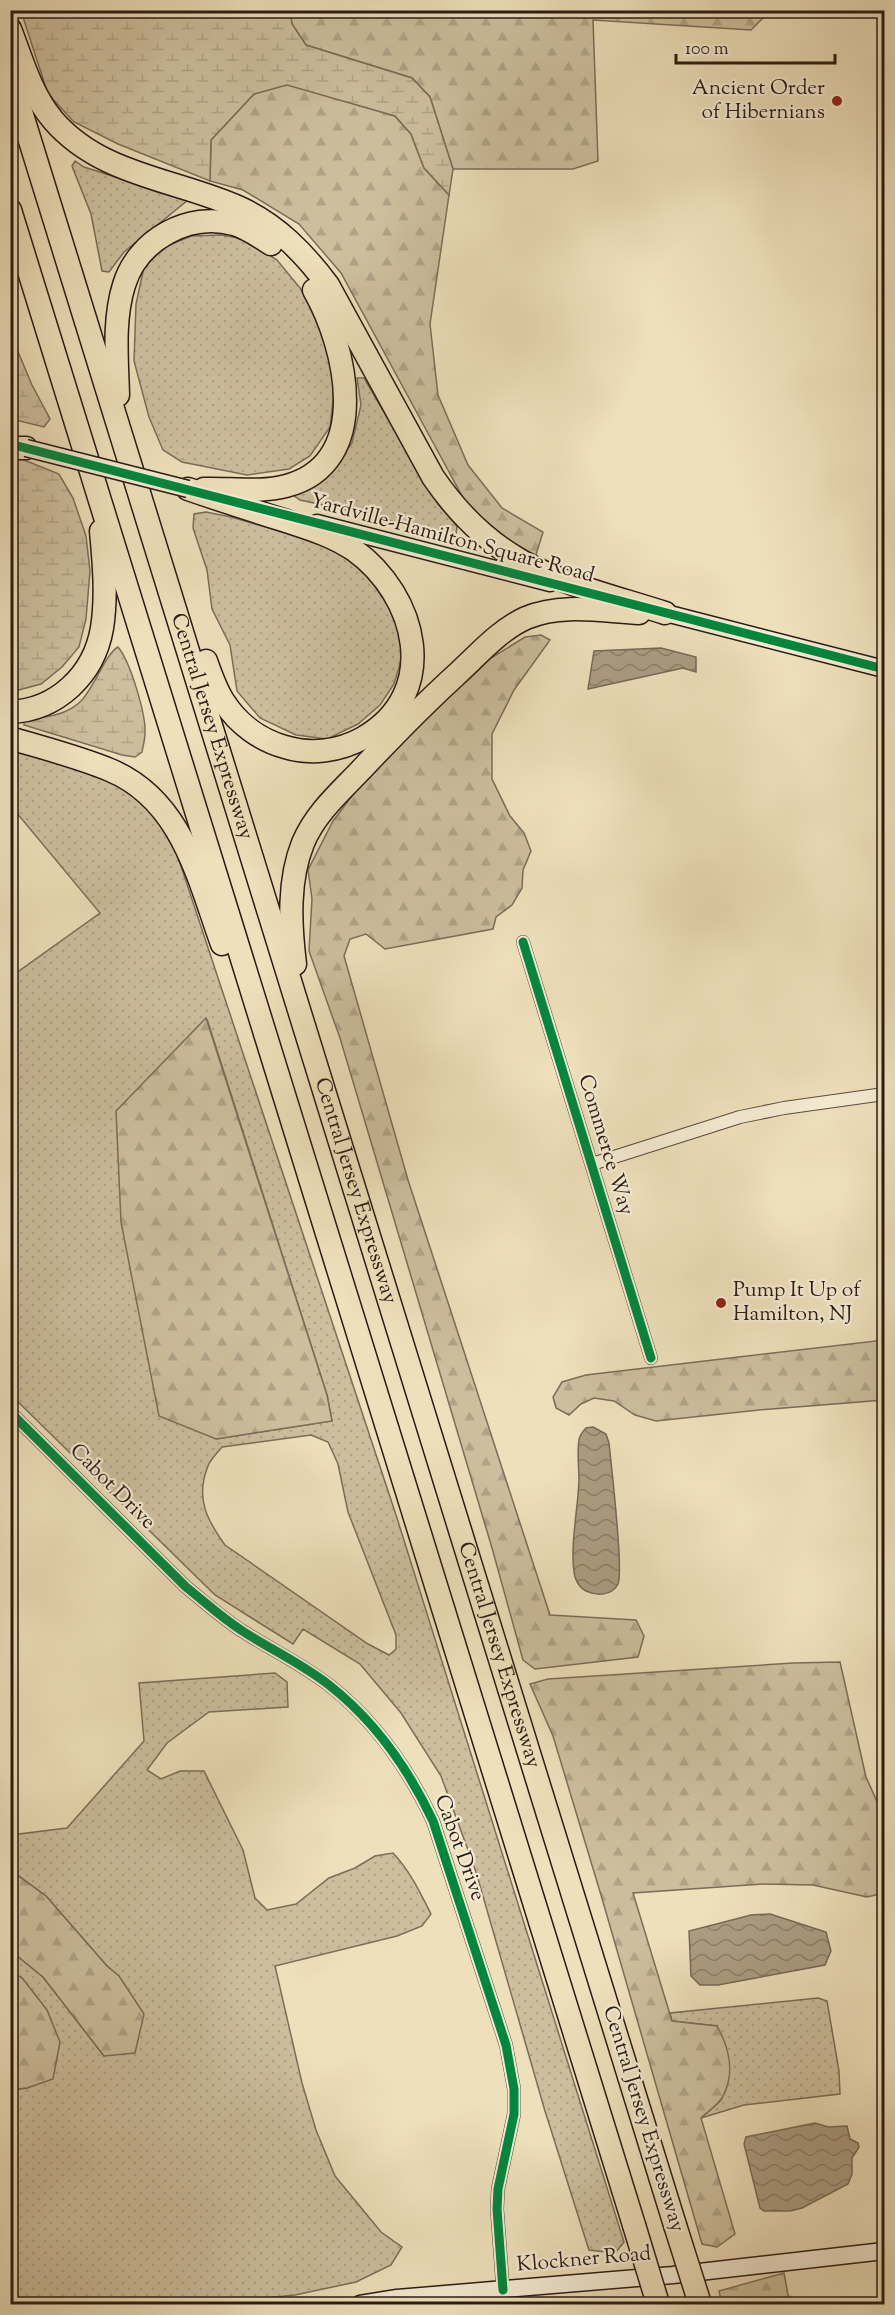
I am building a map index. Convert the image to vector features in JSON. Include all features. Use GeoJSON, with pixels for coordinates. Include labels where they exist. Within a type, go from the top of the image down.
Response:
{"type":"FeatureCollection","features":[{"type":"Feature","properties":{"kind":"highway"},"geometry":{"type":"LineString","coordinates":[[10,29],[40,103],[66,134],[81,147],[112,164],[238,207],[274,228],[309,260],[328,285],[433,477],[448,498],[483,536],[518,560],[549,576],[668,614]]}},
{"type":"Feature","properties":{"kind":"highway","name":"Central Jersey Expressway"},"geometry":{"type":"LineString","coordinates":[[10,76],[700,2304]]}},
{"type":"Feature","properties":{"kind":"highway","name":"Central Jersey Expressway"},"geometry":{"type":"LineString","coordinates":[[10,210],[658,2304]]}},
{"type":"Feature","properties":{"kind":"highway"},"geometry":{"type":"LineString","coordinates":[[120,429],[117,354],[119,312],[124,285],[130,270],[148,246],[159,237],[186,225],[218,222],[247,229],[286,257],[314,290],[333,328],[344,376],[345,402],[341,434],[326,461],[314,472],[288,486],[261,489],[188,489]]}},
{"type":"Feature","properties":{"kind":"highway"},"geometry":{"type":"LineString","coordinates":[[10,264],[63,378]]}},
{"type":"Feature","properties":{"kind":"highway"},"geometry":{"type":"LineString","coordinates":[[10,712],[43,706],[69,689],[82,675],[98,645],[103,611],[104,567],[91,471]]}},
{"type":"Feature","properties":{"kind":"highway"},"geometry":{"type":"LineString","coordinates":[[144,506],[216,688],[234,716],[248,728],[274,744],[307,751],[341,748],[371,734],[402,699],[412,671],[414,653],[412,636],[403,608],[384,577],[369,562],[338,540],[188,489]]}},
{"type":"Feature","properties":{"kind":"highway"},"geometry":{"type":"LineString","coordinates":[[359,1203],[302,998],[293,947],[293,884],[300,852],[313,825],[324,809],[413,715],[501,633],[512,626],[527,618],[562,610],[668,614]]}},
{"type":"Feature","properties":{"kind":"highway"},"geometry":{"type":"LineString","coordinates":[[10,738],[128,778],[156,801],[175,824],[187,847],[321,1214]]}},
{"type":"Feature","properties":{"kind":"street","name":"Yardville-Hamilton Square Road"},"geometry":{"type":"LineString","coordinates":[[16,447],[188,489],[885,669]]}},
{"type":"Feature","properties":{"kind":"street","name":"Commerce Way"},"geometry":{"type":"LineString","coordinates":[[523,942],[651,1358]]}},
{"type":"Feature","properties":{"kind":"street"},"geometry":{"type":"LineString","coordinates":[[592,1164],[740,1117],[784,1108],[885,1094]]}},
{"type":"Feature","properties":{"kind":"street","name":"Cabot Drive"},"geometry":{"type":"LineString","coordinates":[[10,1412],[186,1587],[241,1630],[304,1667],[351,1704],[391,1748],[420,1794],[433,1821],[506,2045],[514,2089],[514,2114],[498,2189],[497,2209],[503,2290]]}},
{"type":"Feature","properties":{"kind":"street","name":"Klockner Road"},"geometry":{"type":"LineString","coordinates":[[360,2304],[397,2298],[673,2275],[885,2251]]}},
{"type":"Feature","properties":{"kind":"green space"},"geometry":{"type":"Polygon","coordinates":[[[21,11],[290,11],[292,24],[306,45],[412,78],[430,97],[453,169],[449,195],[424,168],[411,134],[395,116],[287,85],[254,94],[211,140],[210,181],[118,144],[74,122],[48,94],[21,11]]]}},
{"type":"Feature","properties":{"kind":"green space"},"geometry":{"type":"Polygon","coordinates":[[[290,11],[770,11],[751,30],[593,20],[598,161],[573,169],[453,169],[430,97],[412,78],[306,45],[292,24],[290,11]]]}},
{"type":"Feature","properties":{"kind":"green space"},"geometry":{"type":"Polygon","coordinates":[[[287,84],[395,116],[411,134],[424,168],[449,195],[430,324],[438,395],[468,465],[502,508],[543,532],[535,558],[504,537],[467,505],[341,273],[299,224],[243,190],[210,181],[211,140],[254,94],[287,84]]]}},
{"type":"Feature","properties":{"kind":"green space"},"geometry":{"type":"Polygon","coordinates":[[[75,161],[84,167],[188,200],[124,252],[109,272],[102,271],[91,214],[72,166],[75,161]]]}},
{"type":"Feature","properties":{"kind":"green space"},"geometry":{"type":"Polygon","coordinates":[[[221,235],[245,239],[277,260],[300,288],[322,329],[335,383],[330,427],[310,456],[289,469],[247,475],[182,462],[163,450],[149,417],[134,361],[136,304],[144,267],[165,247],[191,236],[221,235]]]}},
{"type":"Feature","properties":{"kind":"green space"},"geometry":{"type":"Polygon","coordinates":[[[11,335],[32,385],[50,419],[44,427],[11,419],[11,335]]]}},
{"type":"Feature","properties":{"kind":"green space"},"geometry":{"type":"Polygon","coordinates":[[[357,378],[364,378],[438,504],[457,526],[456,535],[444,535],[370,515],[300,500],[293,495],[300,487],[331,471],[352,443],[361,405],[357,378]]]}},
{"type":"Feature","properties":{"kind":"green space"},"geometry":{"type":"Polygon","coordinates":[[[11,458],[24,460],[59,474],[73,498],[86,536],[90,571],[86,619],[79,647],[62,667],[41,684],[11,692],[11,458]]]}},
{"type":"Feature","properties":{"kind":"green space"},"geometry":{"type":"Polygon","coordinates":[[[206,512],[332,546],[361,567],[402,624],[403,654],[394,684],[380,705],[358,724],[327,739],[296,735],[260,718],[237,691],[230,645],[212,609],[207,570],[193,528],[194,514],[206,512]]]}},
{"type":"Feature","properties":{"kind":"green space"},"geometry":{"type":"Polygon","coordinates":[[[541,635],[550,640],[514,690],[492,734],[492,779],[510,816],[524,833],[531,851],[523,870],[522,888],[512,905],[496,917],[493,929],[385,949],[366,934],[350,939],[344,956],[408,1180],[550,1615],[636,1620],[644,1636],[638,1657],[535,1669],[523,1660],[492,1548],[340,1038],[309,951],[312,899],[308,870],[333,821],[365,779],[435,708],[491,658],[525,637],[541,635]]]}},
{"type":"Feature","properties":{"kind":"green space"},"geometry":{"type":"Polygon","coordinates":[[[118,647],[132,675],[140,701],[145,724],[142,752],[135,757],[122,755],[24,725],[24,721],[61,713],[75,706],[86,695],[109,656],[118,647]]]}},
{"type":"Feature","properties":{"kind":"green space"},"geometry":{"type":"Polygon","coordinates":[[[11,747],[118,782],[169,830],[397,1518],[624,2242],[615,2253],[589,2250],[545,2111],[476,1872],[441,1776],[401,1713],[360,1664],[303,1629],[293,1644],[215,1595],[11,1395],[11,975],[100,913],[11,806],[11,747]],[[207,1019],[216,1439],[332,1421],[327,1395],[207,1019]],[[311,1435],[222,1447],[210,1461],[204,1478],[203,1498],[208,1517],[225,1545],[368,1644],[389,1655],[396,1649],[396,1635],[348,1512],[338,1464],[328,1442],[311,1435]]]}},
{"type":"Feature","properties":{"kind":"green space"},"geometry":{"type":"Polygon","coordinates":[[[206,1018],[327,1395],[332,1421],[216,1439],[159,1416],[121,1222],[116,1111],[206,1018]]]}},
{"type":"Feature","properties":{"kind":"green space"},"geometry":{"type":"Polygon","coordinates":[[[884,1340],[884,1400],[656,1421],[635,1415],[614,1401],[594,1398],[581,1404],[569,1415],[556,1408],[553,1397],[562,1382],[586,1375],[884,1340]]]}},
{"type":"Feature","properties":{"kind":"green space"},"geometry":{"type":"Polygon","coordinates":[[[840,1662],[866,1777],[884,1817],[884,1893],[867,1897],[813,1885],[763,1884],[633,1893],[672,2021],[717,2026],[728,2053],[730,2071],[726,2089],[720,2101],[701,2118],[735,2234],[717,2247],[702,2244],[553,1736],[530,1684],[548,1679],[840,1662]]]}},
{"type":"Feature","properties":{"kind":"green space"},"geometry":{"type":"Polygon","coordinates":[[[275,1673],[287,1682],[288,1707],[209,1712],[167,1743],[147,1770],[161,1779],[180,1771],[204,1771],[243,1850],[255,1898],[267,1910],[296,1904],[329,1878],[355,1868],[375,1856],[393,1853],[419,1890],[431,1914],[422,1926],[397,1936],[275,1966],[302,2083],[316,2130],[335,2176],[381,2232],[402,2247],[391,2265],[356,2282],[295,2295],[220,2304],[11,2304],[11,2090],[27,2088],[23,1979],[11,1971],[11,1951],[43,1977],[104,2056],[119,1976],[107,1966],[46,1896],[11,1870],[11,1835],[67,1828],[144,1741],[139,1683],[275,1673]]]}},
{"type":"Feature","properties":{"kind":"green space"},"geometry":{"type":"Polygon","coordinates":[[[10,1870],[46,1896],[107,1966],[119,1976],[144,2014],[135,2053],[104,2056],[43,1977],[11,1951],[10,1870]]]}},
{"type":"Feature","properties":{"kind":"green space"},"geometry":{"type":"Polygon","coordinates":[[[11,1971],[23,1979],[47,2010],[60,2042],[53,2079],[27,2088],[11,2090],[11,1971]]]}},
{"type":"Feature","properties":{"kind":"green space"},"geometry":{"type":"Polygon","coordinates":[[[818,1998],[827,2001],[839,2071],[840,2094],[744,2105],[701,2118],[721,2100],[717,2026],[672,2021],[670,2013],[818,1998]]]}},
{"type":"Feature","properties":{"kind":"green space"},"geometry":{"type":"Polygon","coordinates":[[[784,2273],[788,2295],[797,2304],[722,2304],[719,2291],[784,2273]]]}},
{"type":"Feature","properties":{"kind":"water"},"geometry":{"type":"Polygon","coordinates":[[[661,648],[696,657],[696,672],[683,668],[588,689],[594,651],[661,648]]]}},
{"type":"Feature","properties":{"kind":"water"},"geometry":{"type":"Polygon","coordinates":[[[593,1427],[606,1434],[609,1443],[619,1559],[618,1584],[612,1591],[599,1594],[586,1591],[579,1585],[573,1567],[579,1481],[579,1440],[586,1428],[593,1427]]]}},
{"type":"Feature","properties":{"kind":"water"},"geometry":{"type":"Polygon","coordinates":[[[770,1914],[826,1932],[831,1951],[825,1965],[718,1985],[700,1985],[691,1976],[689,1931],[751,1915],[770,1914]]]}},
{"type":"Feature","properties":{"kind":"water"},"geometry":{"type":"Polygon","coordinates":[[[815,2123],[828,2127],[847,2126],[850,2139],[858,2143],[859,2147],[852,2158],[852,2174],[848,2184],[802,2208],[790,2211],[764,2211],[760,2208],[744,2144],[746,2137],[815,2123]]]}},
{"type":"Feature","properties":{"kind":"cycle path"},"geometry":{"type":"LineString","coordinates":[[10,444],[884,669]]}},
{"type":"Feature","properties":{"kind":"cycle path"},"geometry":{"type":"LineString","coordinates":[[523,942],[651,1358]]}},
{"type":"Feature","properties":{"kind":"cycle path"},"geometry":{"type":"LineString","coordinates":[[10,1412],[186,1587],[236,1627],[308,1670],[346,1699],[376,1730],[413,1782],[433,1821],[506,2045],[514,2089],[514,2114],[498,2189],[497,2209],[503,2290]]}},
{"type":"Feature","properties":{"kind":"place","name":"Ancient Order of Hibernians"},"geometry":{"type":"Point","coordinates":[837,101]}},
{"type":"Feature","properties":{"kind":"place","name":"Pump It Up of Hamilton, NJ"},"geometry":{"type":"Point","coordinates":[721,1303]}}]}
